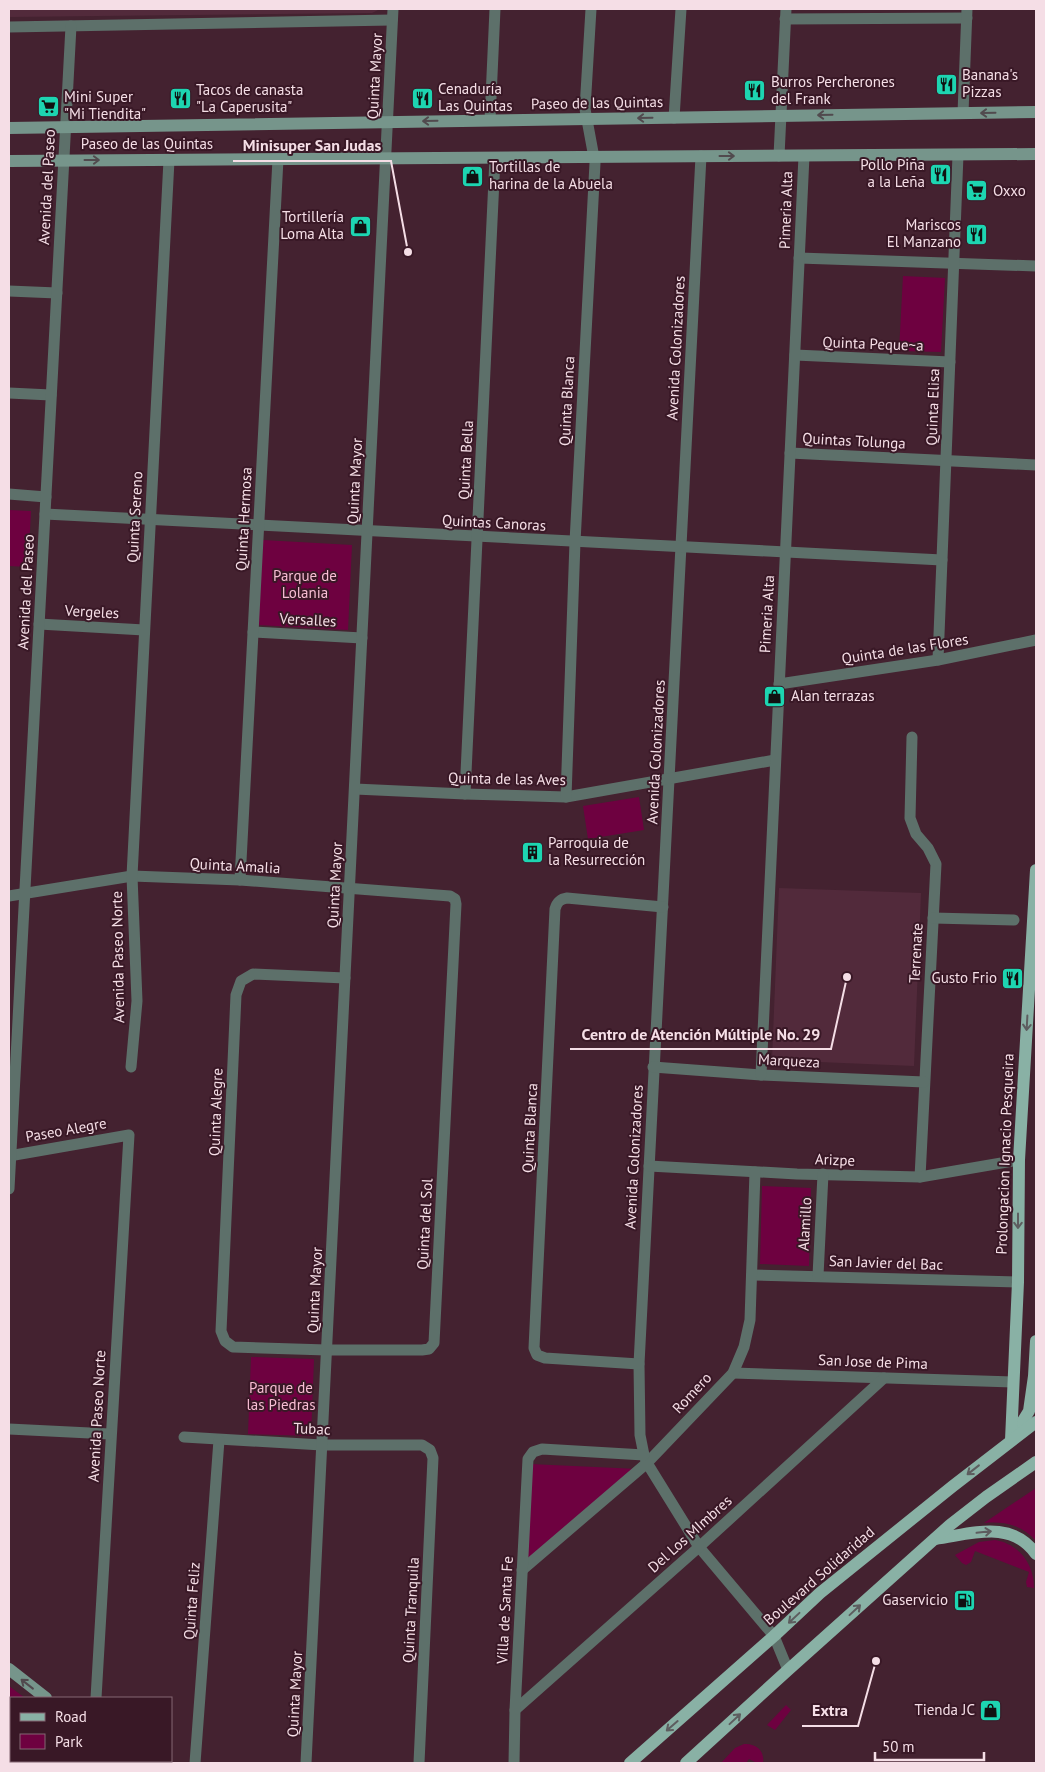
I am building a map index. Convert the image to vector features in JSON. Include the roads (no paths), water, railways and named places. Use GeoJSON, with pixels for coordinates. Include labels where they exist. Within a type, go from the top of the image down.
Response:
{"type":"FeatureCollection","features":[{"type":"Feature","properties":{"kind":"main road","name":"Paseo de las Quintas"},"geometry":{"type":"LineString","coordinates":[[9,128],[1036,112]]}},
{"type":"Feature","properties":{"kind":"main road","name":"Paseo de las Quintas"},"geometry":{"type":"LineString","coordinates":[[9,161],[1036,154]]}},
{"type":"Feature","properties":{"kind":"main road","name":"Prolongacion Ignacio Pesqueira"},"geometry":{"type":"LineString","coordinates":[[1011,1440],[1018,1282],[1018,1160],[1036,870]]}},
{"type":"Feature","properties":{"kind":"main road"},"geometry":{"type":"LineString","coordinates":[[1011,1440],[1029,1411],[1036,1341]]}},
{"type":"Feature","properties":{"kind":"main road","name":"Boulevard Solidaridad"},"geometry":{"type":"LineString","coordinates":[[630,1763],[820,1594],[1036,1422]]}},
{"type":"Feature","properties":{"kind":"main road"},"geometry":{"type":"LineString","coordinates":[[686,1763],[936,1538],[986,1497],[1036,1462]]}},
{"type":"Feature","properties":{"kind":"main road"},"geometry":{"type":"LineString","coordinates":[[936,1538],[998,1531],[1021,1538],[1036,1554]]}},
{"type":"Feature","properties":{"kind":"main road"},"geometry":{"type":"LineString","coordinates":[[9,1669],[45,1697]]}},
{"type":"Feature","properties":{"kind":"street"},"geometry":{"type":"LineString","coordinates":[[490,120],[495,9]]}},
{"type":"Feature","properties":{"kind":"street","name":"Quinta Blanca"},"geometry":{"type":"LineString","coordinates":[[566,797],[575,542],[594,157],[585,109],[590,9]]}},
{"type":"Feature","properties":{"kind":"street"},"geometry":{"type":"LineString","coordinates":[[674,118],[681,9]]}},
{"type":"Feature","properties":{"kind":"street"},"geometry":{"type":"LineString","coordinates":[[779,156],[786,14],[967,13],[963,113]]}},
{"type":"Feature","properties":{"kind":"street"},"geometry":{"type":"LineString","coordinates":[[9,27],[392,14]]}},
{"type":"Feature","properties":{"kind":"street","name":"Quinta Mayor"},"geometry":{"type":"LineString","coordinates":[[306,1763],[392,14]]}},
{"type":"Feature","properties":{"kind":"street","name":"Avenida del Paseo"},"geometry":{"type":"LineString","coordinates":[[9,1189],[71,26]]}},
{"type":"Feature","properties":{"kind":"street","name":"Quinta Elisa"},"geometry":{"type":"LineString","coordinates":[[938,660],[958,155]]}},
{"type":"Feature","properties":{"kind":"street","name":"Avenida Colonizadores"},"geometry":{"type":"LineString","coordinates":[[701,156],[639,1364],[640,1435],[645,1459],[699,1547],[774,1636],[788,1670]]}},
{"type":"Feature","properties":{"kind":"street","name":"Pimeria Alta"},"geometry":{"type":"LineString","coordinates":[[761,1075],[804,156]]}},
{"type":"Feature","properties":{"kind":"street","name":"Quinta Bella"},"geometry":{"type":"LineString","coordinates":[[465,794],[495,158]]}},
{"type":"Feature","properties":{"kind":"street","name":"Quinta Hermosa"},"geometry":{"type":"LineString","coordinates":[[240,880],[278,159]]}},
{"type":"Feature","properties":{"kind":"street","name":"Quinta Sereno"},"geometry":{"type":"LineString","coordinates":[[132,876],[169,160]]}},
{"type":"Feature","properties":{"kind":"street"},"geometry":{"type":"LineString","coordinates":[[799,258],[1036,266]]}},
{"type":"Feature","properties":{"kind":"street"},"geometry":{"type":"LineString","coordinates":[[9,292],[57,293]]}},
{"type":"Feature","properties":{"kind":"street","name":"Quinta Peque~a"},"geometry":{"type":"LineString","coordinates":[[795,356],[950,362]]}},
{"type":"Feature","properties":{"kind":"street"},"geometry":{"type":"LineString","coordinates":[[9,393],[51,395]]}},
{"type":"Feature","properties":{"kind":"street","name":"Quintas Tolunga"},"geometry":{"type":"LineString","coordinates":[[790,453],[1036,465]]}},
{"type":"Feature","properties":{"kind":"street"},"geometry":{"type":"LineString","coordinates":[[9,494],[46,497]]}},
{"type":"Feature","properties":{"kind":"street","name":"Quintas Canoras"},"geometry":{"type":"LineString","coordinates":[[45,514],[942,560]]}},
{"type":"Feature","properties":{"kind":"street","name":"Vergeles"},"geometry":{"type":"LineString","coordinates":[[39,624],[144,630]]}},
{"type":"Feature","properties":{"kind":"street","name":"Versalles"},"geometry":{"type":"LineString","coordinates":[[253,632],[362,638]]}},
{"type":"Feature","properties":{"kind":"street","name":"Quinta de las Flores"},"geometry":{"type":"LineString","coordinates":[[779,684],[938,660],[1036,640]]}},
{"type":"Feature","properties":{"kind":"street","name":"Terrenate"},"geometry":{"type":"LineString","coordinates":[[912,737],[910,818],[916,834],[928,848],[936,864],[920,1178]]}},
{"type":"Feature","properties":{"kind":"street","name":"Quinta de las Aves"},"geometry":{"type":"LineString","coordinates":[[355,789],[566,797],[775,760]]}},
{"type":"Feature","properties":{"kind":"street","name":"Quinta Amalia"},"geometry":{"type":"LineString","coordinates":[[9,896],[132,876],[240,880],[450,896],[455,899],[456,904]]}},
{"type":"Feature","properties":{"kind":"street","name":"Avenida Paseo Norte"},"geometry":{"type":"LineString","coordinates":[[131,1067],[136,1001],[132,876]]}},
{"type":"Feature","properties":{"kind":"street","name":"Quinta Blanca"},"geometry":{"type":"LineString","coordinates":[[639,1364],[545,1358],[538,1355],[534,1348],[555,909],[557,903],[562,899],[568,898],[663,907]]}},
{"type":"Feature","properties":{"kind":"street","name":"Quinta del Sol"},"geometry":{"type":"LineString","coordinates":[[233,1347],[327,1350],[422,1350],[429,1349],[434,1343],[456,904]]}},
{"type":"Feature","properties":{"kind":"street"},"geometry":{"type":"LineString","coordinates":[[933,918],[1014,920]]}},
{"type":"Feature","properties":{"kind":"street","name":"Quinta Alegre"},"geometry":{"type":"LineString","coordinates":[[233,1347],[225,1341],[221,1330],[236,995],[241,980],[253,974],[345,978]]}},
{"type":"Feature","properties":{"kind":"street","name":"Marqueza"},"geometry":{"type":"LineString","coordinates":[[654,1067],[761,1075],[924,1082]]}},
{"type":"Feature","properties":{"kind":"street","name":"Avenida Paseo Norte"},"geometry":{"type":"LineString","coordinates":[[96,1697],[129,1135]]}},
{"type":"Feature","properties":{"kind":"street","name":"Paseo Alegre"},"geometry":{"type":"LineString","coordinates":[[10,1156],[129,1135]]}},
{"type":"Feature","properties":{"kind":"street","name":"Arizpe"},"geometry":{"type":"LineString","coordinates":[[649,1166],[920,1178],[1018,1160]]}},
{"type":"Feature","properties":{"kind":"street","name":"Romero"},"geometry":{"type":"LineString","coordinates":[[522,1570],[645,1459],[733,1373],[744,1347],[750,1320],[755,1172]]}},
{"type":"Feature","properties":{"kind":"street","name":"Alamillo"},"geometry":{"type":"LineString","coordinates":[[818,1276],[823,1174]]}},
{"type":"Feature","properties":{"kind":"street","name":"San Javier del Bac"},"geometry":{"type":"LineString","coordinates":[[752,1275],[1018,1282]]}},
{"type":"Feature","properties":{"kind":"street","name":"San Jose de Pima"},"geometry":{"type":"LineString","coordinates":[[733,1373],[1013,1382]]}},
{"type":"Feature","properties":{"kind":"street","name":"Del Los MImbres"},"geometry":{"type":"LineString","coordinates":[[515,1710],[699,1547],[884,1378]]}},
{"type":"Feature","properties":{"kind":"street"},"geometry":{"type":"LineString","coordinates":[[9,1429],[110,1434]]}},
{"type":"Feature","properties":{"kind":"street","name":"Tubac"},"geometry":{"type":"LineString","coordinates":[[184,1437],[322,1445],[422,1445],[430,1450],[433,1458]]}},
{"type":"Feature","properties":{"kind":"street","name":"Quinta Feliz"},"geometry":{"type":"LineString","coordinates":[[195,1763],[219,1440]]}},
{"type":"Feature","properties":{"kind":"street","name":"Villa de Santa Fe"},"geometry":{"type":"LineString","coordinates":[[514,1763],[528,1459],[533,1452],[542,1449],[645,1459]]}},
{"type":"Feature","properties":{"kind":"street","name":"Quinta Tranquila"},"geometry":{"type":"LineString","coordinates":[[420,1763],[433,1458]]}},
{"type":"Feature","properties":{"kind":"place","name":"Banana's Pizzas"},"geometry":{"type":"Point","coordinates":[946,84]}},
{"type":"Feature","properties":{"kind":"place","name":"Burros Percherones del Frank"},"geometry":{"type":"Point","coordinates":[755,91]}},
{"type":"Feature","properties":{"kind":"place","name":"Cenaduría Las Quintas"},"geometry":{"type":"Point","coordinates":[422,98]}},
{"type":"Feature","properties":{"kind":"place","name":"Tacos de canasta \"La Caperusita\""},"geometry":{"type":"Point","coordinates":[180,99]}},
{"type":"Feature","properties":{"kind":"place","name":"Mini Super \"Mi Tiendita\""},"geometry":{"type":"Point","coordinates":[48,106]}},
{"type":"Feature","properties":{"kind":"place","name":"Pollo Piña a la Leña"},"geometry":{"type":"Point","coordinates":[941,174]}},
{"type":"Feature","properties":{"kind":"place","name":"Tortillas de harina de la Abuela"},"geometry":{"type":"Point","coordinates":[473,176]}},
{"type":"Feature","properties":{"kind":"place","name":"Oxxo"},"geometry":{"type":"Point","coordinates":[977,191]}},
{"type":"Feature","properties":{"kind":"place","name":"Tortillería Loma Alta"},"geometry":{"type":"Point","coordinates":[360,226]}},
{"type":"Feature","properties":{"kind":"place","name":"Mariscos El Manzano"},"geometry":{"type":"Point","coordinates":[977,234]}},
{"type":"Feature","properties":{"kind":"place","name":"Minisuper San Judas"},"geometry":{"type":"Point","coordinates":[408,252]}},
{"type":"Feature","properties":{"kind":"place","name":"Alan terrazas"},"geometry":{"type":"Point","coordinates":[775,696]}},
{"type":"Feature","properties":{"kind":"place","name":"Parroquia de la Resurrección"},"geometry":{"type":"Point","coordinates":[532,852]}},
{"type":"Feature","properties":{"kind":"place","name":"Centro de Atención Múltiple No. 29"},"geometry":{"type":"Point","coordinates":[847,977]}},
{"type":"Feature","properties":{"kind":"place","name":"Gusto Frio"},"geometry":{"type":"Point","coordinates":[1013,978]}},
{"type":"Feature","properties":{"kind":"place","name":"Gaservicio"},"geometry":{"type":"Point","coordinates":[964,1600]}},
{"type":"Feature","properties":{"kind":"place","name":"Extra"},"geometry":{"type":"Point","coordinates":[876,1661]}},
{"type":"Feature","properties":{"kind":"place","name":"Tienda JC"},"geometry":{"type":"Point","coordinates":[991,1710]}},
{"type":"Feature","properties":{"kind":"park label","name":"Parque de Lolania"},"geometry":{"type":"Point","coordinates":[305,584]}},
{"type":"Feature","properties":{"kind":"park label","name":"Parque de las Piedras"},"geometry":{"type":"Point","coordinates":[281,1396]}}]}
